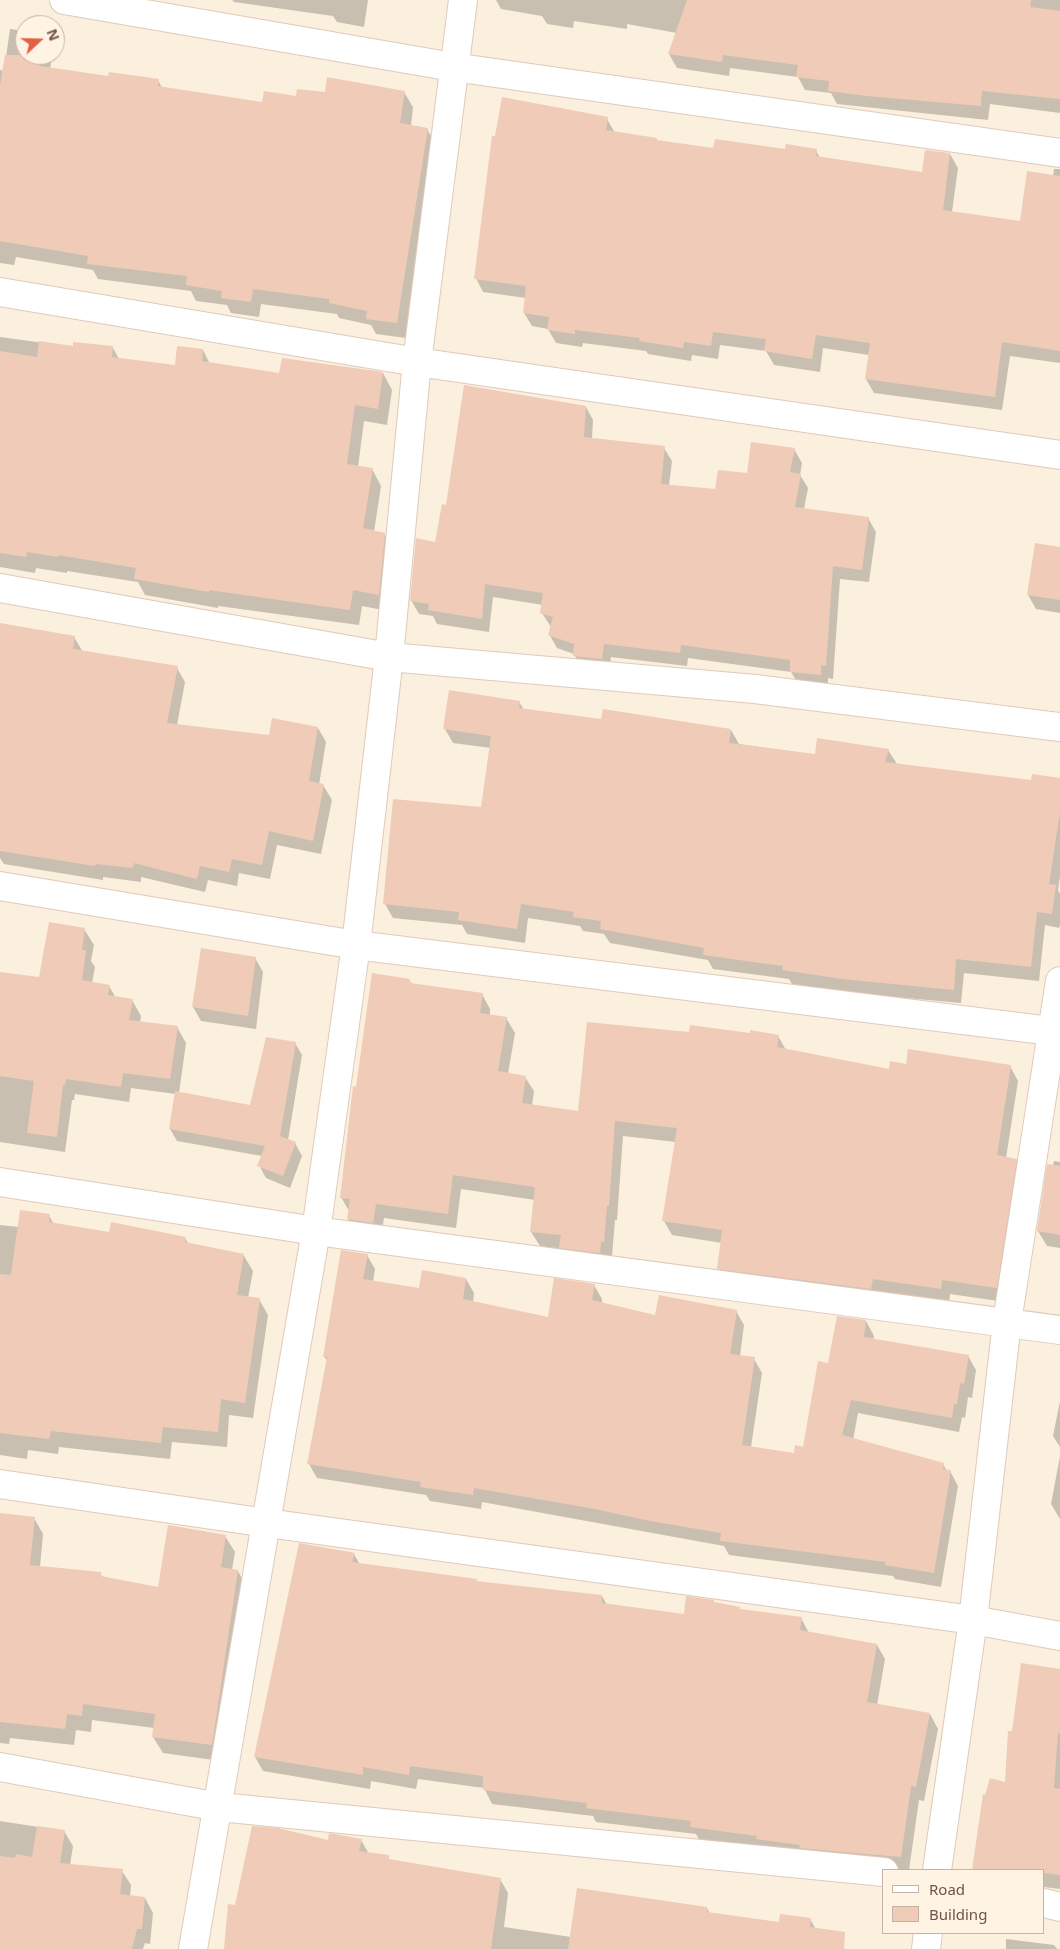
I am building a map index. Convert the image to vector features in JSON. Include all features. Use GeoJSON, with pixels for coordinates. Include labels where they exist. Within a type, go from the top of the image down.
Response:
{"type":"FeatureCollection","features":[{"type":"Feature","properties":{"kind":"street"},"geometry":{"type":"LineString","coordinates":[[64,0],[453,67],[1060,153]]}},
{"type":"Feature","properties":{"kind":"street"},"geometry":{"type":"LineString","coordinates":[[193,1949],[219,1807],[316,1231],[356,945],[389,657],[417,362],[463,0]]}},
{"type":"Feature","properties":{"kind":"street"},"geometry":{"type":"LineString","coordinates":[[0,292],[417,362],[1060,454]]}},
{"type":"Feature","properties":{"kind":"street"},"geometry":{"type":"LineString","coordinates":[[0,588],[389,657],[755,689],[1060,727]]}},
{"type":"Feature","properties":{"kind":"street"},"geometry":{"type":"LineString","coordinates":[[0,886],[356,945],[1057,1032]]}},
{"type":"Feature","properties":{"kind":"street"},"geometry":{"type":"LineString","coordinates":[[937,1869],[973,1620],[1007,1322],[1057,1032],[1060,982]]}},
{"type":"Feature","properties":{"kind":"street"},"geometry":{"type":"LineString","coordinates":[[0,1182],[316,1231],[1060,1330]]}},
{"type":"Feature","properties":{"kind":"street"},"geometry":{"type":"LineString","coordinates":[[0,1484],[267,1523],[973,1620],[1060,1636]]}},
{"type":"Feature","properties":{"kind":"street"},"geometry":{"type":"LineString","coordinates":[[0,1767],[219,1807],[882,1872]]}},
{"type":"Feature","properties":{"kind":"street"},"geometry":{"type":"LineString","coordinates":[[1045,1903],[1060,1907]]}},
{"type":"Feature","properties":{"kind":"street"},"geometry":{"type":"LineString","coordinates":[[926,1949],[928,1934]]}},
{"type":"Feature","properties":{"kind":"building"},"geometry":{"type":"Polygon","coordinates":[[[687,0],[1031,0],[1030,7],[1060,11],[1060,99],[982,91],[981,106],[867,96],[828,91],[829,81],[796,77],[798,65],[723,55],[722,62],[668,54],[687,0]]]}},
{"type":"Feature","properties":{"kind":"building"},"geometry":{"type":"Polygon","coordinates":[[[5,55],[15,55],[15,65],[40,65],[108,76],[109,72],[159,79],[158,86],[262,102],[264,91],[296,96],[297,89],[325,92],[327,77],[405,91],[400,123],[428,128],[397,323],[366,319],[367,311],[329,303],[329,299],[253,289],[251,302],[221,298],[222,291],[186,285],[187,276],[87,264],[88,256],[0,241],[0,86],[5,55]]]}},
{"type":"Feature","properties":{"kind":"building"},"geometry":{"type":"Polygon","coordinates":[[[502,97],[608,117],[606,130],[713,148],[715,139],[785,149],[786,144],[817,149],[816,156],[922,172],[925,150],[950,153],[943,210],[1020,221],[1027,171],[1060,176],[1060,351],[1002,342],[995,397],[865,379],[870,343],[816,335],[812,359],[764,351],[766,339],[713,332],[711,346],[684,342],[683,348],[639,341],[640,338],[575,330],[575,334],[547,330],[549,317],[523,313],[526,286],[474,279],[492,136],[495,136],[502,97]]]}},
{"type":"Feature","properties":{"kind":"building"},"geometry":{"type":"Polygon","coordinates":[[[39,341],[73,346],[73,342],[113,346],[112,357],[175,365],[177,346],[203,349],[202,361],[279,373],[282,358],[383,372],[378,409],[355,405],[347,464],[373,468],[363,528],[385,533],[379,595],[353,590],[350,610],[209,590],[209,592],[134,579],[136,568],[58,555],[58,557],[27,552],[26,557],[0,553],[0,351],[37,357],[39,341]]]}},
{"type":"Feature","properties":{"kind":"building"},"geometry":{"type":"Polygon","coordinates":[[[464,385],[586,406],[584,437],[665,446],[661,484],[715,489],[718,470],[747,473],[751,442],[795,448],[790,472],[801,474],[795,507],[869,517],[862,570],[833,566],[826,666],[821,665],[821,675],[790,672],[790,660],[681,645],[680,653],[604,644],[602,659],[573,656],[574,644],[548,635],[553,617],[540,613],[543,593],[485,584],[482,619],[428,610],[429,604],[410,601],[416,538],[435,542],[442,504],[446,505],[464,385]]]}},
{"type":"Feature","properties":{"kind":"building"},"geometry":{"type":"Polygon","coordinates":[[[1035,543],[1060,547],[1060,600],[1027,595],[1035,543]]]}},
{"type":"Feature","properties":{"kind":"building"},"geometry":{"type":"Polygon","coordinates":[[[0,623],[75,636],[73,649],[178,666],[167,723],[269,735],[272,718],[318,727],[309,781],[324,784],[313,841],[269,831],[262,865],[232,859],[229,872],[200,866],[197,879],[134,863],[133,868],[96,864],[95,866],[0,851],[0,623]]]}},
{"type":"Feature","properties":{"kind":"building"},"geometry":{"type":"Polygon","coordinates":[[[449,690],[520,701],[519,708],[601,719],[603,709],[731,729],[729,743],[815,754],[817,738],[889,749],[885,762],[1031,780],[1032,774],[1060,778],[1060,812],[1049,884],[1056,885],[1052,914],[1037,912],[1031,967],[956,959],[954,990],[842,979],[782,970],[783,966],[703,955],[704,948],[600,929],[601,921],[573,917],[574,912],[521,904],[517,929],[458,920],[459,912],[383,904],[393,799],[481,807],[491,736],[443,729],[449,690]]]}},
{"type":"Feature","properties":{"kind":"building"},"geometry":{"type":"Polygon","coordinates":[[[49,922],[85,928],[82,950],[86,950],[82,980],[110,985],[108,995],[133,999],[129,1020],[178,1026],[170,1079],[123,1073],[121,1087],[66,1079],[65,1085],[63,1085],[57,1137],[27,1133],[34,1081],[0,1076],[0,972],[39,977],[49,922]]]}},
{"type":"Feature","properties":{"kind":"building"},"geometry":{"type":"Polygon","coordinates":[[[201,948],[256,957],[248,1016],[192,1007],[201,948]]]}},
{"type":"Feature","properties":{"kind":"building"},"geometry":{"type":"Polygon","coordinates":[[[372,973],[410,979],[410,983],[483,993],[480,1013],[507,1017],[498,1071],[526,1076],[522,1103],[578,1111],[587,1022],[689,1032],[690,1025],[750,1033],[750,1030],[779,1035],[777,1047],[889,1069],[890,1061],[906,1064],[908,1049],[1011,1065],[997,1155],[1017,1159],[997,1288],[942,1280],[941,1289],[873,1279],[871,1289],[717,1269],[722,1230],[662,1221],[677,1128],[615,1121],[609,1206],[607,1206],[604,1242],[601,1242],[600,1253],[559,1248],[561,1235],[530,1232],[535,1187],[453,1175],[448,1214],[376,1204],[373,1223],[347,1219],[350,1199],[340,1198],[353,1086],[356,1087],[372,973]]]}},
{"type":"Feature","properties":{"kind":"building"},"geometry":{"type":"Polygon","coordinates":[[[266,1037],[296,1042],[280,1136],[296,1142],[283,1176],[257,1166],[265,1146],[169,1129],[175,1091],[250,1105],[266,1037]]]}},
{"type":"Feature","properties":{"kind":"building"},"geometry":{"type":"Polygon","coordinates":[[[1047,1164],[1060,1166],[1060,1235],[1037,1231],[1047,1164]]]}},
{"type":"Feature","properties":{"kind":"building"},"geometry":{"type":"Polygon","coordinates":[[[20,1210],[50,1214],[49,1222],[109,1232],[111,1222],[186,1237],[185,1242],[244,1254],[237,1295],[260,1298],[245,1403],[221,1399],[218,1432],[163,1427],[161,1443],[51,1431],[49,1439],[0,1433],[0,1274],[11,1275],[20,1210]]]}},
{"type":"Feature","properties":{"kind":"building"},"geometry":{"type":"Polygon","coordinates":[[[341,1250],[368,1254],[363,1279],[419,1288],[422,1270],[466,1278],[463,1299],[548,1317],[554,1278],[595,1284],[592,1300],[655,1315],[659,1295],[737,1310],[730,1354],[755,1357],[742,1445],[794,1453],[795,1445],[803,1447],[818,1361],[828,1363],[837,1316],[866,1320],[864,1337],[969,1355],[964,1384],[960,1383],[957,1404],[954,1404],[952,1418],[851,1400],[842,1435],[944,1463],[943,1469],[951,1470],[934,1573],[885,1565],[886,1562],[720,1541],[721,1533],[595,1509],[474,1488],[473,1495],[420,1487],[421,1482],[307,1464],[327,1357],[323,1357],[341,1250]]]}},
{"type":"Feature","properties":{"kind":"building"},"geometry":{"type":"Polygon","coordinates":[[[0,1513],[35,1517],[30,1565],[101,1572],[101,1576],[158,1587],[168,1525],[226,1535],[221,1567],[238,1570],[212,1745],[152,1737],[155,1714],[83,1704],[82,1716],[67,1714],[65,1729],[0,1722],[0,1513]]]}},
{"type":"Feature","properties":{"kind":"building"},"geometry":{"type":"Polygon","coordinates":[[[299,1543],[355,1553],[352,1562],[477,1579],[476,1581],[602,1595],[602,1603],[684,1614],[686,1596],[714,1600],[714,1602],[740,1607],[740,1609],[802,1617],[800,1630],[877,1644],[867,1702],[930,1713],[916,1787],[911,1786],[901,1857],[799,1848],[800,1845],[756,1839],[757,1836],[690,1827],[691,1821],[586,1808],[587,1803],[483,1790],[483,1776],[410,1766],[409,1775],[363,1767],[363,1775],[254,1757],[299,1543]]]}},
{"type":"Feature","properties":{"kind":"building"},"geometry":{"type":"Polygon","coordinates":[[[1021,1663],[1060,1669],[1060,1733],[1058,1733],[1054,1788],[1060,1789],[1060,1875],[1045,1873],[1045,1869],[972,1869],[983,1794],[985,1795],[990,1778],[1005,1782],[1008,1731],[1012,1731],[1021,1663]]]}},
{"type":"Feature","properties":{"kind":"building"},"geometry":{"type":"Polygon","coordinates":[[[37,1826],[65,1830],[60,1863],[123,1869],[120,1894],[145,1897],[142,1929],[137,1929],[132,1949],[0,1949],[0,1856],[15,1858],[16,1854],[32,1857],[37,1826]]]}},
{"type":"Feature","properties":{"kind":"building"},"geometry":{"type":"Polygon","coordinates":[[[252,1826],[278,1828],[328,1840],[329,1833],[362,1839],[359,1851],[389,1855],[389,1859],[501,1878],[491,1949],[224,1949],[228,1904],[235,1905],[252,1826]]]}},
{"type":"Feature","properties":{"kind":"building"},"geometry":{"type":"Polygon","coordinates":[[[577,1888],[707,1907],[707,1912],[779,1922],[780,1914],[811,1918],[810,1927],[845,1932],[844,1949],[568,1949],[577,1888]]]}}]}
